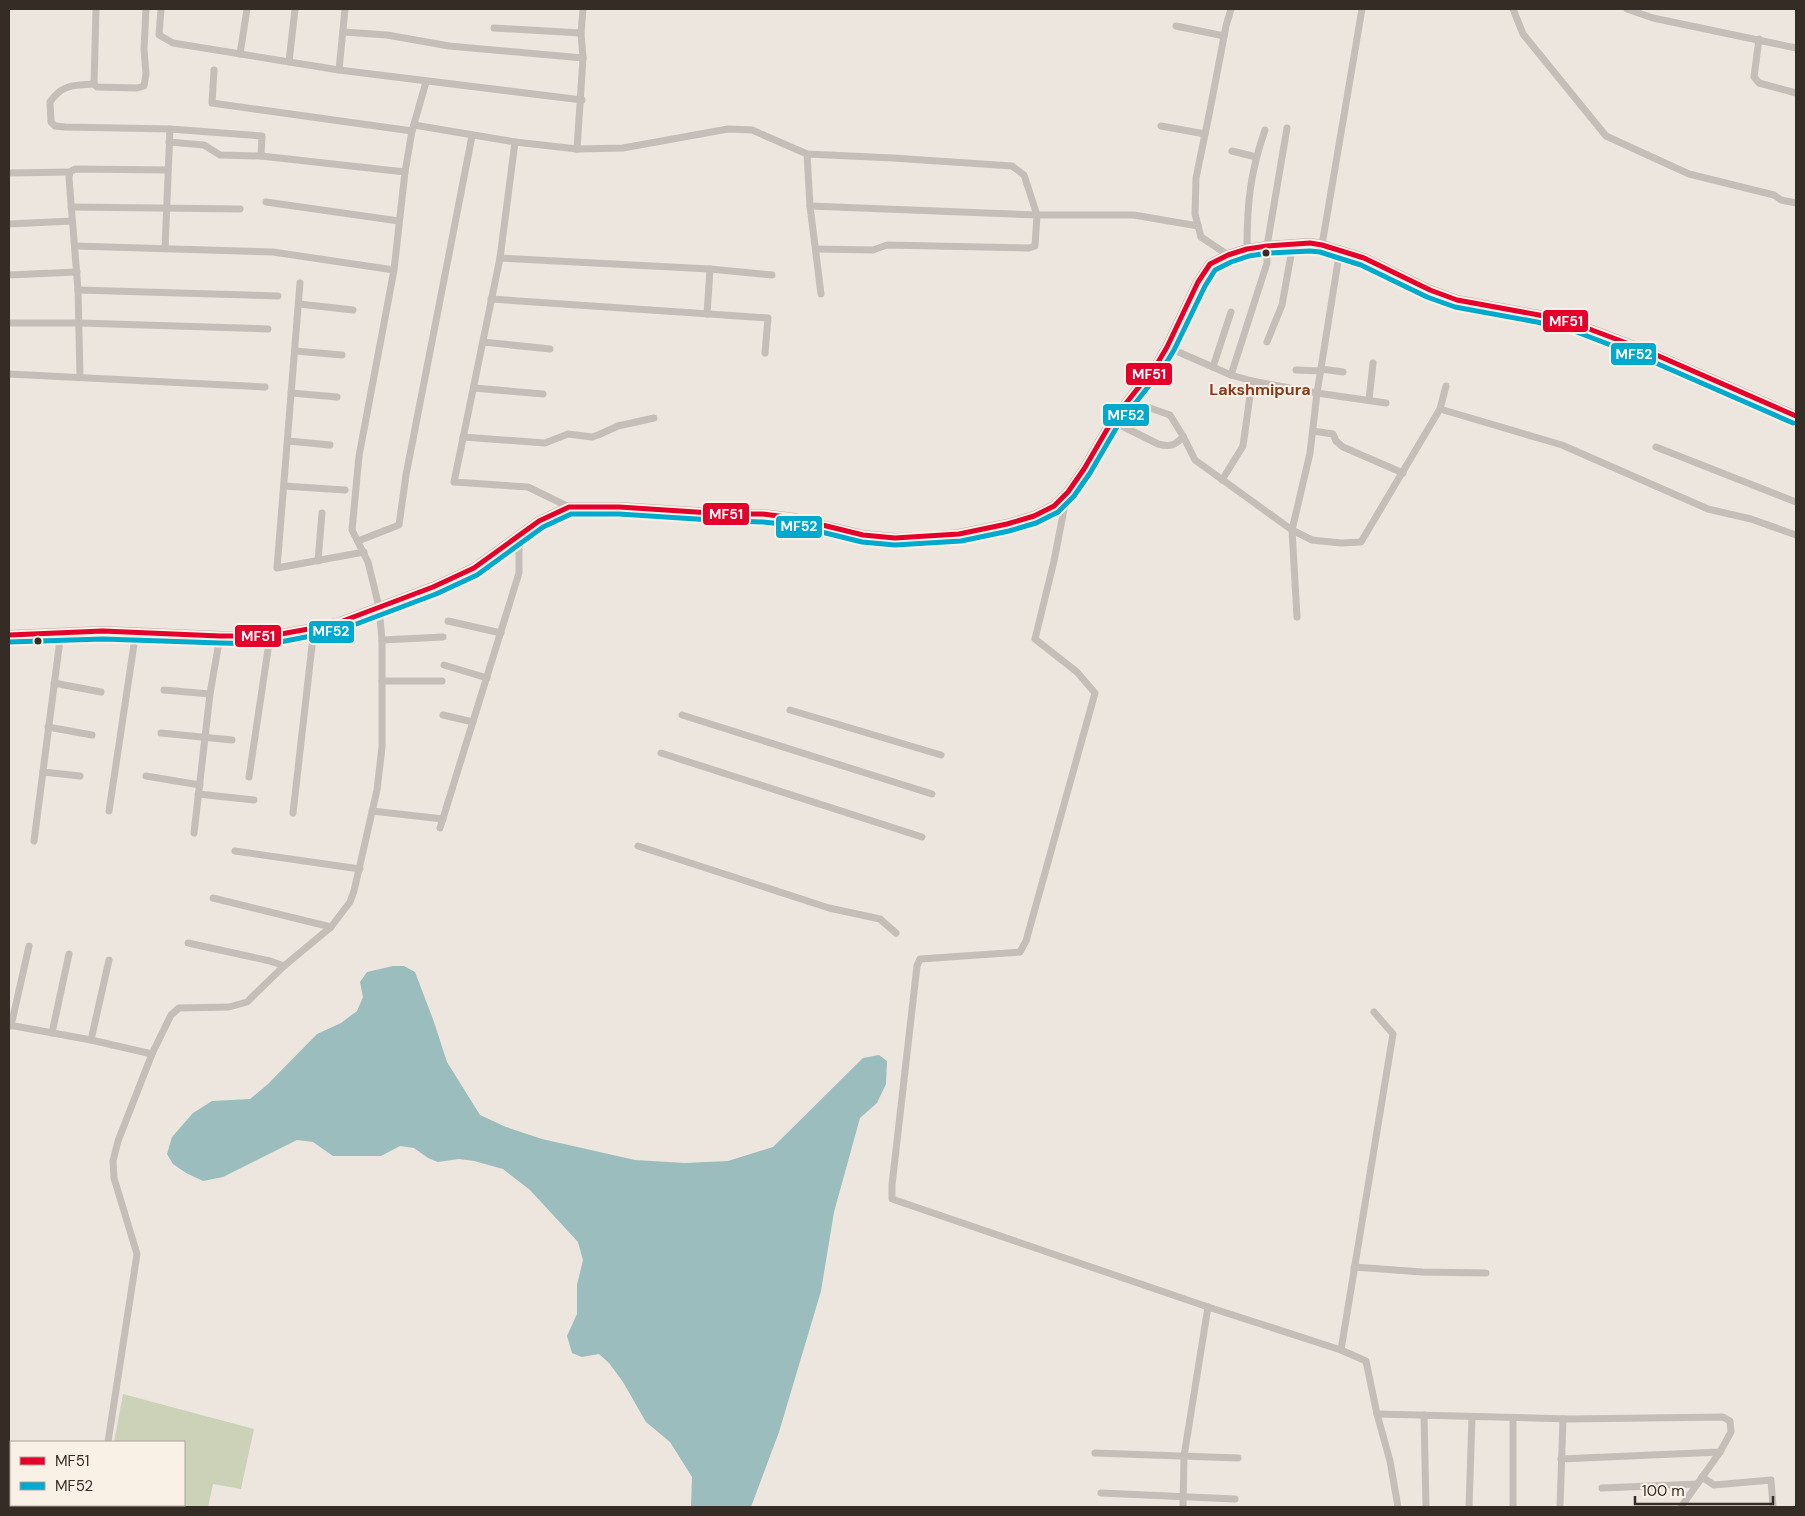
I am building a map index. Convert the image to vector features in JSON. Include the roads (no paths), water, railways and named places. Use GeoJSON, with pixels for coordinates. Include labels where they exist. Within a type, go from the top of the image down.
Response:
{"type":"FeatureCollection","features":[{"type":"Feature","properties":{"kind":"main road"},"geometry":{"type":"LineString","coordinates":[[9,635],[136,631],[220,636],[270,636],[314,628],[340,622],[433,587],[474,568],[539,521],[569,506],[763,514],[794,518],[863,535],[894,538],[930,537],[1008,524],[1034,516],[1054,506],[1068,492],[1112,420],[1157,364],[1198,282],[1210,264],[1228,255],[1247,249],[1267,246],[1310,243],[1322,245],[1364,258],[1430,290],[1457,300],[1540,315],[1576,324],[1644,350],[1796,416]]}},
{"type":"Feature","properties":{"kind":"street"},"geometry":{"type":"LineString","coordinates":[[94,84],[96,9]]}},
{"type":"Feature","properties":{"kind":"street"},"geometry":{"type":"LineString","coordinates":[[146,9],[144,49],[146,74],[144,86],[137,88],[97,87],[94,84],[72,84],[59,91],[50,102],[51,122],[55,126],[65,127],[170,128],[262,136],[261,156]]}},
{"type":"Feature","properties":{"kind":"street"},"geometry":{"type":"LineString","coordinates":[[161,9],[159,35],[173,43],[339,70],[582,100]]}},
{"type":"Feature","properties":{"kind":"street"},"geometry":{"type":"LineString","coordinates":[[240,54],[247,9]]}},
{"type":"Feature","properties":{"kind":"street"},"geometry":{"type":"LineString","coordinates":[[289,62],[295,9]]}},
{"type":"Feature","properties":{"kind":"street"},"geometry":{"type":"LineString","coordinates":[[339,70],[345,9]]}},
{"type":"Feature","properties":{"kind":"street"},"geometry":{"type":"LineString","coordinates":[[577,149],[582,100],[583,58],[581,33],[583,9]]}},
{"type":"Feature","properties":{"kind":"street"},"geometry":{"type":"LineString","coordinates":[[1228,255],[1201,237],[1195,214],[1196,178],[1231,9]]}},
{"type":"Feature","properties":{"kind":"street"},"geometry":{"type":"LineString","coordinates":[[1322,245],[1362,9]]}},
{"type":"Feature","properties":{"kind":"street"},"geometry":{"type":"LineString","coordinates":[[1513,9],[1523,34],[1606,136],[1689,174],[1796,203]]}},
{"type":"Feature","properties":{"kind":"street"},"geometry":{"type":"LineString","coordinates":[[1627,9],[1653,18],[1796,48]]}},
{"type":"Feature","properties":{"kind":"street"},"geometry":{"type":"LineString","coordinates":[[1649,9],[1653,18]]}},
{"type":"Feature","properties":{"kind":"street"},"geometry":{"type":"LineString","coordinates":[[1176,26],[1224,36]]}},
{"type":"Feature","properties":{"kind":"street"},"geometry":{"type":"LineString","coordinates":[[494,28],[581,33]]}},
{"type":"Feature","properties":{"kind":"street"},"geometry":{"type":"LineString","coordinates":[[343,32],[387,35],[449,46],[583,58]]}},
{"type":"Feature","properties":{"kind":"street"},"geometry":{"type":"LineString","coordinates":[[1759,39],[1754,77],[1759,83],[1796,93]]}},
{"type":"Feature","properties":{"kind":"street"},"geometry":{"type":"LineString","coordinates":[[214,70],[212,103],[515,142],[577,149],[623,148],[728,129],[752,130],[807,154],[1012,166],[1024,175],[1037,215],[1035,246],[1029,248],[887,245],[873,250],[816,248]]}},
{"type":"Feature","properties":{"kind":"street"},"geometry":{"type":"LineString","coordinates":[[108,1441],[137,1254],[114,1178],[113,1161],[118,1141],[152,1054],[171,1015],[179,1008],[229,1008],[247,1002],[284,966],[331,927],[350,902],[360,869],[377,790],[382,747],[382,640],[378,607],[368,562],[352,530],[359,456],[394,270],[405,172],[413,128],[426,82]]}},
{"type":"Feature","properties":{"kind":"street"},"geometry":{"type":"LineString","coordinates":[[1161,126],[1205,134]]}},
{"type":"Feature","properties":{"kind":"street"},"geometry":{"type":"LineString","coordinates":[[166,248],[170,128]]}},
{"type":"Feature","properties":{"kind":"street"},"geometry":{"type":"LineString","coordinates":[[1231,375],[1267,264],[1267,246],[1287,128]]}},
{"type":"Feature","properties":{"kind":"street"},"geometry":{"type":"LineString","coordinates":[[1247,249],[1250,188],[1256,157],[1265,130]]}},
{"type":"Feature","properties":{"kind":"street"},"geometry":{"type":"LineString","coordinates":[[358,541],[399,524],[406,475],[472,136]]}},
{"type":"Feature","properties":{"kind":"street"},"geometry":{"type":"LineString","coordinates":[[170,142],[204,145],[220,155],[261,156],[405,172]]}},
{"type":"Feature","properties":{"kind":"street"},"geometry":{"type":"LineString","coordinates":[[515,142],[500,258],[454,482],[528,487],[569,506]]}},
{"type":"Feature","properties":{"kind":"street"},"geometry":{"type":"LineString","coordinates":[[1232,152],[1256,157]]}},
{"type":"Feature","properties":{"kind":"street"},"geometry":{"type":"LineString","coordinates":[[807,154],[810,206],[821,294]]}},
{"type":"Feature","properties":{"kind":"street"},"geometry":{"type":"LineString","coordinates":[[9,173],[70,172],[75,169],[168,170]]}},
{"type":"Feature","properties":{"kind":"street"},"geometry":{"type":"LineString","coordinates":[[70,172],[80,323],[80,376]]}},
{"type":"Feature","properties":{"kind":"street"},"geometry":{"type":"LineString","coordinates":[[266,202],[399,221]]}},
{"type":"Feature","properties":{"kind":"street"},"geometry":{"type":"LineString","coordinates":[[810,206],[1037,215],[1134,215],[1198,226]]}},
{"type":"Feature","properties":{"kind":"street"},"geometry":{"type":"LineString","coordinates":[[71,207],[240,209]]}},
{"type":"Feature","properties":{"kind":"street"},"geometry":{"type":"LineString","coordinates":[[9,224],[72,222]]}},
{"type":"Feature","properties":{"kind":"street"},"geometry":{"type":"LineString","coordinates":[[1266,342],[1282,305],[1293,244]]}},
{"type":"Feature","properties":{"kind":"street"},"geometry":{"type":"LineString","coordinates":[[75,246],[273,252],[394,270]]}},
{"type":"Feature","properties":{"kind":"street"},"geometry":{"type":"LineString","coordinates":[[1297,617],[1292,530],[1310,453],[1317,393],[1340,250]]}},
{"type":"Feature","properties":{"kind":"street"},"geometry":{"type":"LineString","coordinates":[[500,258],[710,269],[772,275]]}},
{"type":"Feature","properties":{"kind":"street"},"geometry":{"type":"LineString","coordinates":[[707,314],[710,269]]}},
{"type":"Feature","properties":{"kind":"street"},"geometry":{"type":"LineString","coordinates":[[9,275],[77,272]]}},
{"type":"Feature","properties":{"kind":"street"},"geometry":{"type":"LineString","coordinates":[[300,283],[277,568],[364,552]]}},
{"type":"Feature","properties":{"kind":"street"},"geometry":{"type":"LineString","coordinates":[[78,290],[278,296]]}},
{"type":"Feature","properties":{"kind":"street"},"geometry":{"type":"LineString","coordinates":[[491,299],[768,318],[765,353]]}},
{"type":"Feature","properties":{"kind":"street"},"geometry":{"type":"LineString","coordinates":[[299,304],[353,310]]}},
{"type":"Feature","properties":{"kind":"street"},"geometry":{"type":"LineString","coordinates":[[1213,367],[1231,312]]}},
{"type":"Feature","properties":{"kind":"street"},"geometry":{"type":"LineString","coordinates":[[9,323],[80,323],[268,329]]}},
{"type":"Feature","properties":{"kind":"street"},"geometry":{"type":"LineString","coordinates":[[483,342],[550,349]]}},
{"type":"Feature","properties":{"kind":"street"},"geometry":{"type":"LineString","coordinates":[[1167,347],[1231,375],[1252,381],[1317,393],[1386,402]]}},
{"type":"Feature","properties":{"kind":"street"},"geometry":{"type":"LineString","coordinates":[[295,351],[342,356]]}},
{"type":"Feature","properties":{"kind":"street"},"geometry":{"type":"LineString","coordinates":[[1369,400],[1373,363]]}},
{"type":"Feature","properties":{"kind":"street"},"geometry":{"type":"LineString","coordinates":[[1296,370],[1343,372]]}},
{"type":"Feature","properties":{"kind":"street"},"geometry":{"type":"LineString","coordinates":[[9,374],[80,376],[265,387]]}},
{"type":"Feature","properties":{"kind":"street"},"geometry":{"type":"LineString","coordinates":[[1222,480],[1244,446],[1252,381]]}},
{"type":"Feature","properties":{"kind":"street"},"geometry":{"type":"LineString","coordinates":[[1128,400],[1170,415],[1195,460],[1292,530],[1312,540],[1342,544],[1361,542],[1440,409],[1446,386]]}},
{"type":"Feature","properties":{"kind":"street"},"geometry":{"type":"LineString","coordinates":[[474,388],[543,394]]}},
{"type":"Feature","properties":{"kind":"street"},"geometry":{"type":"LineString","coordinates":[[292,393],[337,398]]}},
{"type":"Feature","properties":{"kind":"street"},"geometry":{"type":"LineString","coordinates":[[1440,409],[1562,445],[1708,509],[1751,519],[1796,535]]}},
{"type":"Feature","properties":{"kind":"street"},"geometry":{"type":"LineString","coordinates":[[464,437],[545,443],[568,434],[598,436],[618,426],[654,418]]}},
{"type":"Feature","properties":{"kind":"street"},"geometry":{"type":"LineString","coordinates":[[1112,420],[1165,446],[1172,446],[1183,436]]}},
{"type":"Feature","properties":{"kind":"street"},"geometry":{"type":"LineString","coordinates":[[1313,430],[1333,434],[1336,441],[1343,447],[1403,473]]}},
{"type":"Feature","properties":{"kind":"street"},"geometry":{"type":"LineString","coordinates":[[288,441],[330,445]]}},
{"type":"Feature","properties":{"kind":"street"},"geometry":{"type":"LineString","coordinates":[[1656,447],[1796,502]]}},
{"type":"Feature","properties":{"kind":"street"},"geometry":{"type":"LineString","coordinates":[[284,486],[345,490]]}},
{"type":"Feature","properties":{"kind":"street"},"geometry":{"type":"LineString","coordinates":[[1068,492],[1035,639],[1077,672],[1095,693],[1026,941],[1020,952],[920,959],[917,966],[905,1057],[892,1199],[1366,1360],[1376,1414],[1390,1461],[1398,1507]]}},
{"type":"Feature","properties":{"kind":"street"},"geometry":{"type":"LineString","coordinates":[[318,561],[322,514]]}},
{"type":"Feature","properties":{"kind":"street"},"geometry":{"type":"LineString","coordinates":[[440,828],[519,574],[519,535]]}},
{"type":"Feature","properties":{"kind":"street"},"geometry":{"type":"LineString","coordinates":[[448,621],[501,633]]}},
{"type":"Feature","properties":{"kind":"street"},"geometry":{"type":"LineString","coordinates":[[293,813],[314,628]]}},
{"type":"Feature","properties":{"kind":"street"},"geometry":{"type":"LineString","coordinates":[[109,811],[136,631]]}},
{"type":"Feature","properties":{"kind":"street"},"geometry":{"type":"LineString","coordinates":[[34,841],[61,632]]}},
{"type":"Feature","properties":{"kind":"street"},"geometry":{"type":"LineString","coordinates":[[194,833],[210,694],[220,636]]}},
{"type":"Feature","properties":{"kind":"street"},"geometry":{"type":"LineString","coordinates":[[249,777],[270,636]]}},
{"type":"Feature","properties":{"kind":"street"},"geometry":{"type":"LineString","coordinates":[[382,640],[443,637]]}},
{"type":"Feature","properties":{"kind":"street"},"geometry":{"type":"LineString","coordinates":[[444,665],[487,678]]}},
{"type":"Feature","properties":{"kind":"street"},"geometry":{"type":"LineString","coordinates":[[382,681],[442,681]]}},
{"type":"Feature","properties":{"kind":"street"},"geometry":{"type":"LineString","coordinates":[[54,683],[100,692]]}},
{"type":"Feature","properties":{"kind":"street"},"geometry":{"type":"LineString","coordinates":[[164,690],[210,694]]}},
{"type":"Feature","properties":{"kind":"street"},"geometry":{"type":"LineString","coordinates":[[790,710],[941,755]]}},
{"type":"Feature","properties":{"kind":"street"},"geometry":{"type":"LineString","coordinates":[[442,714],[474,722]]}},
{"type":"Feature","properties":{"kind":"street"},"geometry":{"type":"LineString","coordinates":[[682,715],[932,794]]}},
{"type":"Feature","properties":{"kind":"street"},"geometry":{"type":"LineString","coordinates":[[48,728],[92,734]]}},
{"type":"Feature","properties":{"kind":"street"},"geometry":{"type":"LineString","coordinates":[[161,732],[232,740]]}},
{"type":"Feature","properties":{"kind":"street"},"geometry":{"type":"LineString","coordinates":[[661,753],[922,837]]}},
{"type":"Feature","properties":{"kind":"street"},"geometry":{"type":"LineString","coordinates":[[43,772],[80,776]]}},
{"type":"Feature","properties":{"kind":"street"},"geometry":{"type":"LineString","coordinates":[[146,776],[200,785]]}},
{"type":"Feature","properties":{"kind":"street"},"geometry":{"type":"LineString","coordinates":[[198,794],[254,800]]}},
{"type":"Feature","properties":{"kind":"street"},"geometry":{"type":"LineString","coordinates":[[372,812],[443,819]]}},
{"type":"Feature","properties":{"kind":"street"},"geometry":{"type":"LineString","coordinates":[[638,846],[829,908],[880,919],[896,933]]}},
{"type":"Feature","properties":{"kind":"street"},"geometry":{"type":"LineString","coordinates":[[235,851],[360,869]]}},
{"type":"Feature","properties":{"kind":"street"},"geometry":{"type":"LineString","coordinates":[[214,898],[331,927]]}},
{"type":"Feature","properties":{"kind":"street"},"geometry":{"type":"LineString","coordinates":[[188,943],[270,961],[284,966]]}},
{"type":"Feature","properties":{"kind":"street"},"geometry":{"type":"LineString","coordinates":[[29,946],[10,1025],[91,1040],[152,1054]]}},
{"type":"Feature","properties":{"kind":"street"},"geometry":{"type":"LineString","coordinates":[[52,1033],[69,954]]}},
{"type":"Feature","properties":{"kind":"street"},"geometry":{"type":"LineString","coordinates":[[91,1040],[110,960]]}},
{"type":"Feature","properties":{"kind":"street"},"geometry":{"type":"LineString","coordinates":[[1341,1350],[1393,1034],[1374,1012]]}},
{"type":"Feature","properties":{"kind":"street"},"geometry":{"type":"LineString","coordinates":[[1354,1267],[1422,1272],[1486,1273]]}},
{"type":"Feature","properties":{"kind":"street"},"geometry":{"type":"LineString","coordinates":[[1183,1507],[1184,1456],[1208,1307]]}},
{"type":"Feature","properties":{"kind":"street"},"geometry":{"type":"LineString","coordinates":[[1376,1414],[1563,1419],[1723,1417],[1730,1421],[1731,1432],[1720,1452],[1680,1507]]}},
{"type":"Feature","properties":{"kind":"street"},"geometry":{"type":"LineString","coordinates":[[1424,1415],[1426,1507]]}},
{"type":"Feature","properties":{"kind":"street"},"geometry":{"type":"LineString","coordinates":[[1469,1507],[1472,1417]]}},
{"type":"Feature","properties":{"kind":"street"},"geometry":{"type":"LineString","coordinates":[[1513,1418],[1513,1507]]}},
{"type":"Feature","properties":{"kind":"street"},"geometry":{"type":"LineString","coordinates":[[1560,1507],[1563,1419]]}},
{"type":"Feature","properties":{"kind":"street"},"geometry":{"type":"LineString","coordinates":[[1561,1460],[1720,1452]]}},
{"type":"Feature","properties":{"kind":"street"},"geometry":{"type":"LineString","coordinates":[[1095,1453],[1238,1458]]}},
{"type":"Feature","properties":{"kind":"street"},"geometry":{"type":"LineString","coordinates":[[1702,1477],[1714,1485],[1771,1480],[1773,1507]]}},
{"type":"Feature","properties":{"kind":"street"},"geometry":{"type":"LineString","coordinates":[[1602,1488],[1697,1484]]}},
{"type":"Feature","properties":{"kind":"street"},"geometry":{"type":"LineString","coordinates":[[1101,1493],[1234,1499]]}},
{"type":"Feature","properties":{"kind":"water"},"geometry":{"type":"Polygon","coordinates":[[[393,966],[404,966],[415,972],[447,1062],[480,1115],[506,1127],[542,1139],[635,1160],[685,1163],[728,1161],[773,1147],[863,1058],[879,1055],[887,1061],[886,1084],[877,1103],[860,1118],[834,1212],[821,1291],[779,1432],[751,1507],[691,1507],[692,1477],[670,1442],[646,1422],[623,1382],[609,1363],[599,1354],[582,1357],[572,1353],[567,1336],[577,1314],[577,1285],[583,1260],[578,1242],[530,1190],[503,1169],[459,1159],[438,1162],[428,1158],[414,1148],[400,1146],[381,1156],[333,1156],[313,1142],[297,1140],[223,1177],[203,1181],[173,1164],[167,1154],[172,1137],[193,1113],[212,1101],[250,1099],[268,1084],[317,1034],[341,1023],[357,1011],[363,997],[360,982],[367,972],[393,966]]]}},
{"type":"Feature","properties":{"kind":"district","name":"Lakshmipura"},"geometry":{"type":"Point","coordinates":[1260,389]}}]}
